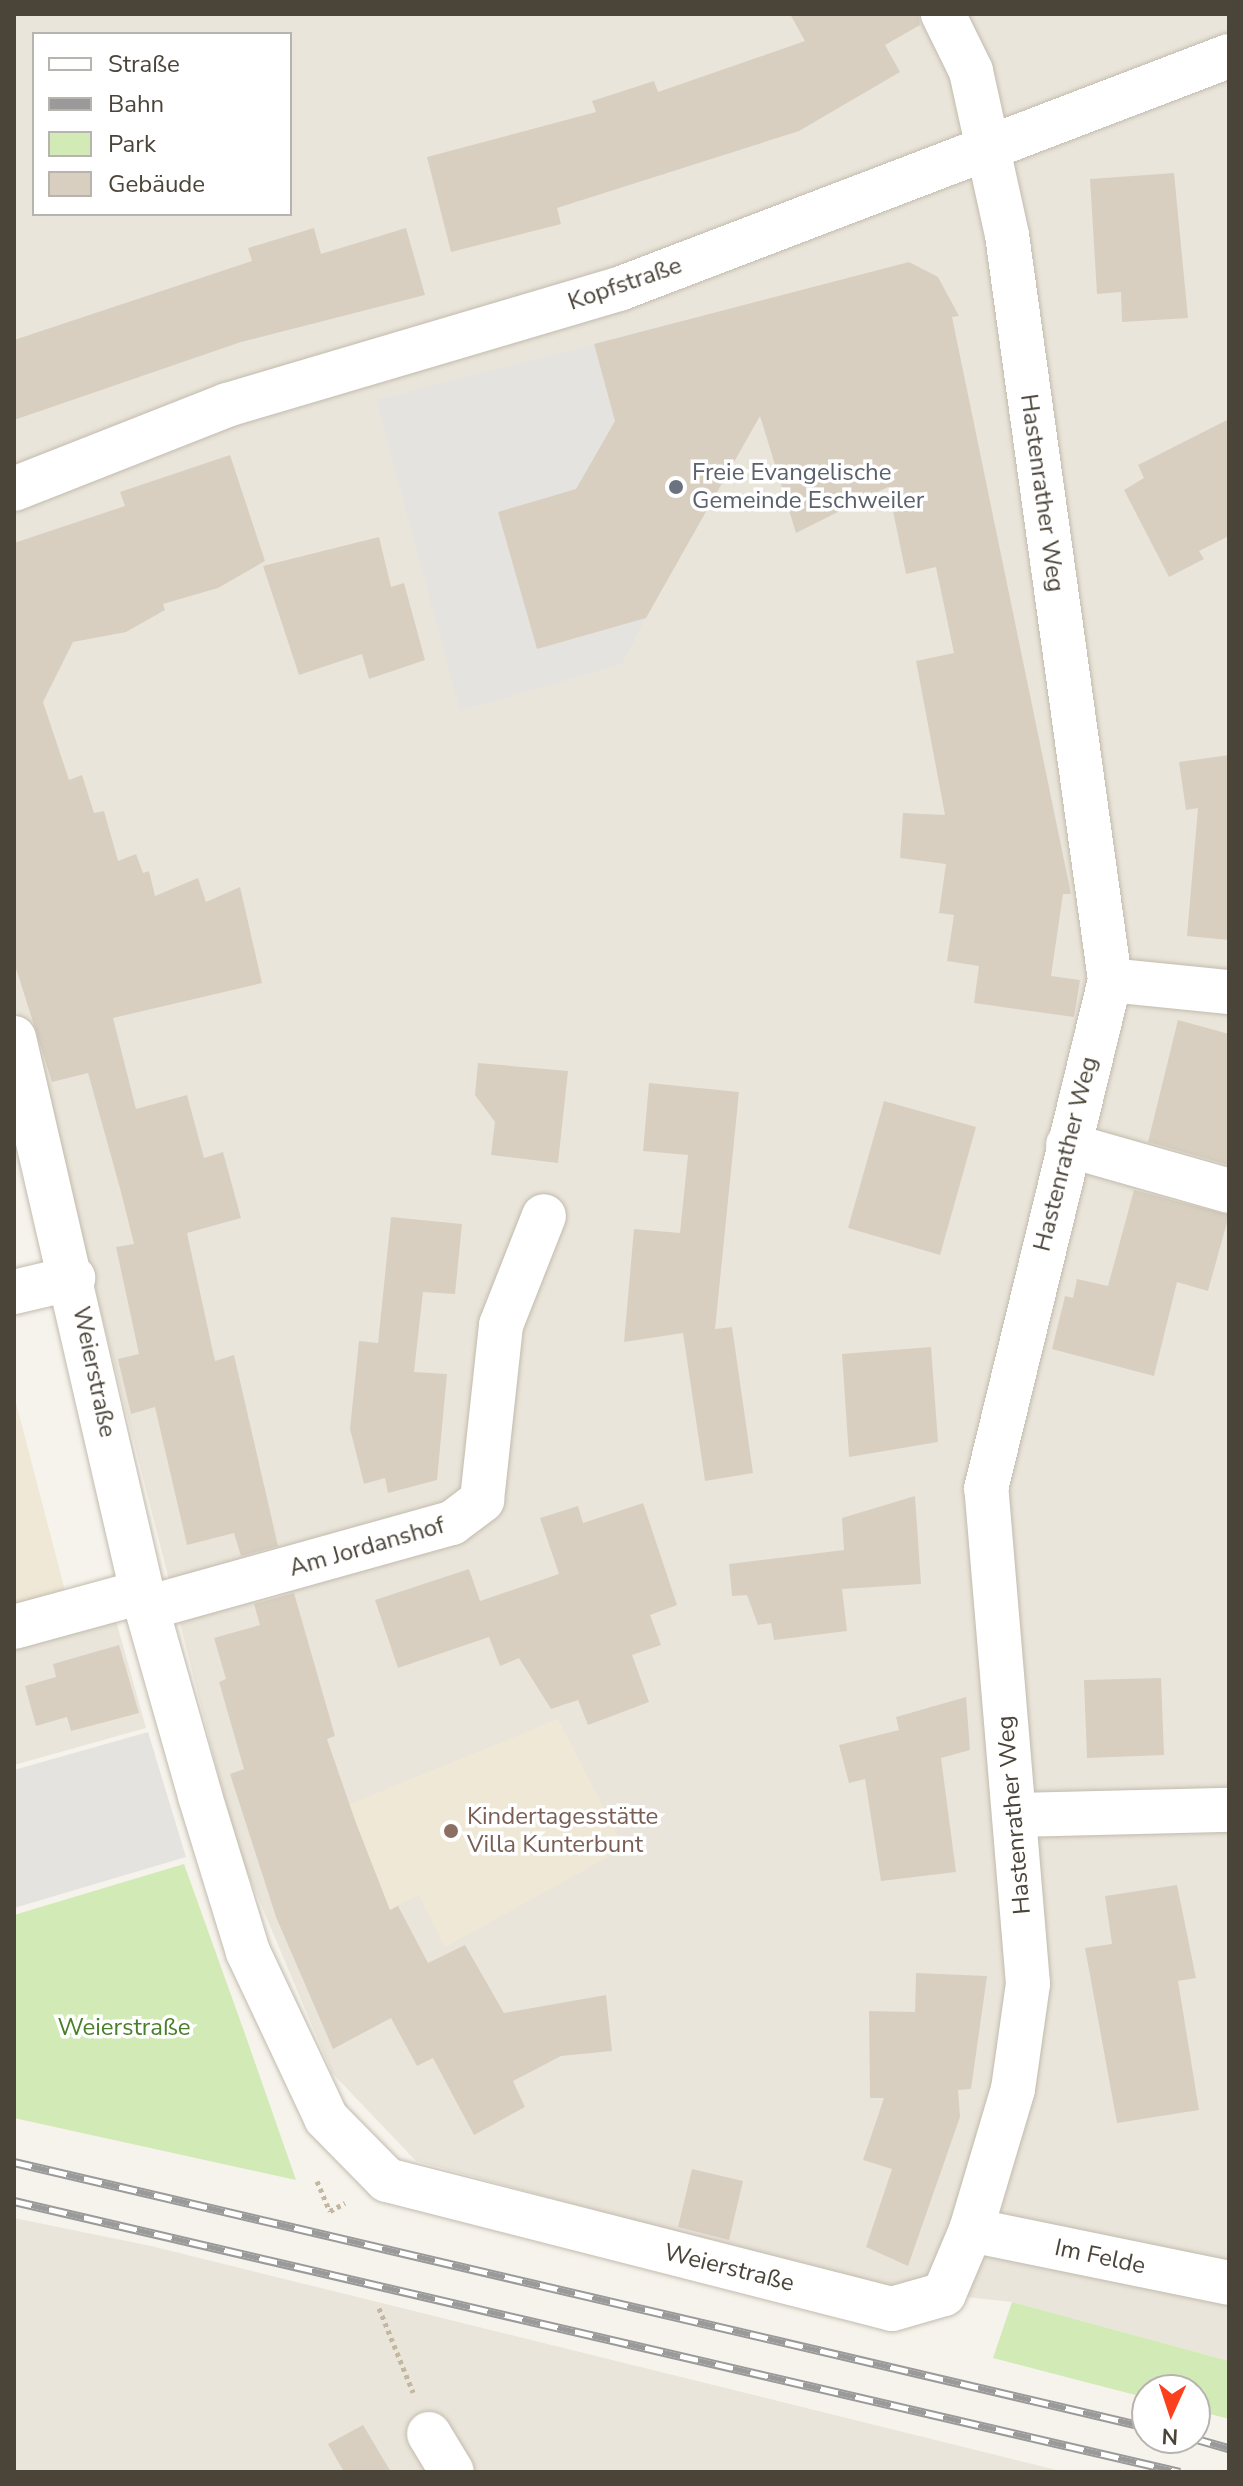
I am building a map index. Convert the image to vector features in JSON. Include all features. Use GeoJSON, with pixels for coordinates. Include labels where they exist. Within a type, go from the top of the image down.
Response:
{"type":"FeatureCollection","features":[{"type":"Feature","properties":{"kind":"street","name":"Hastenrather Weg"},"geometry":{"type":"LineString","coordinates":[[943,14],[971,71],[1007,235],[1110,980],[986,1489],[989,1572],[1018,1815],[1028,1984],[1013,2089],[971,2230],[944,2294]]}},
{"type":"Feature","properties":{"kind":"street","name":"Kopfstraße"},"geometry":{"type":"LineString","coordinates":[[14,489],[227,405],[619,289],[1229,56]]}},
{"type":"Feature","properties":{"kind":"street"},"geometry":{"type":"LineString","coordinates":[[1110,980],[1229,992]]}},
{"type":"Feature","properties":{"kind":"street","name":"Weierstraße"},"geometry":{"type":"LineString","coordinates":[[14,1038],[73,1278],[145,1600],[248,1952],[326,2118],[387,2180],[892,2309],[944,2294]]}},
{"type":"Feature","properties":{"kind":"street"},"geometry":{"type":"LineString","coordinates":[[1068,1145],[1229,1191]]}},
{"type":"Feature","properties":{"kind":"street","name":"Am Jordanshof"},"geometry":{"type":"LineString","coordinates":[[14,1627],[145,1600],[452,1523],[482,1500],[501,1325],[544,1216]]}},
{"type":"Feature","properties":{"kind":"street"},"geometry":{"type":"LineString","coordinates":[[14,1292],[73,1278]]}},
{"type":"Feature","properties":{"kind":"street"},"geometry":{"type":"LineString","coordinates":[[1018,1815],[1229,1810]]}},
{"type":"Feature","properties":{"kind":"street","name":"Im Felde"},"geometry":{"type":"LineString","coordinates":[[971,2230],[1229,2283]]}},
{"type":"Feature","properties":{"kind":"street"},"geometry":{"type":"LineString","coordinates":[[429,2434],[452,2472]]}},
{"type":"Feature","properties":{"kind":"path"},"geometry":{"type":"LineString","coordinates":[[379,2308],[429,2434]]}},
{"type":"Feature","properties":{"kind":"shaded area"},"geometry":{"type":"Polygon","coordinates":[[[14,14],[1229,14],[1229,2361],[1012,2302],[881,2288],[416,2161],[332,2073],[237,1848],[36,1056],[14,1007],[14,14]]]}},
{"type":"Feature","properties":{"kind":"shaded area"},"geometry":{"type":"Polygon","coordinates":[[[594,344],[615,421],[576,489],[498,512],[537,649],[646,618],[622,664],[460,711],[376,400],[594,344]]]}},
{"type":"Feature","properties":{"kind":"shaded area"},"geometry":{"type":"Polygon","coordinates":[[[14,1395],[75,1629],[14,1645],[14,1395]]]}},
{"type":"Feature","properties":{"kind":"shaded area"},"geometry":{"type":"Polygon","coordinates":[[[115,1617],[146,1728],[14,1765],[14,1645],[115,1617]]]}},
{"type":"Feature","properties":{"kind":"shaded area","name":"Kindertagesstätte Villa Kunterbunt"},"geometry":{"type":"Polygon","coordinates":[[[558,1719],[624,1848],[445,1947],[419,1895],[293,1956],[255,1843],[558,1719]]]}},
{"type":"Feature","properties":{"kind":"shaded area"},"geometry":{"type":"Polygon","coordinates":[[[148,1732],[186,1857],[14,1908],[14,1770],[148,1732]]]}},
{"type":"Feature","properties":{"kind":"shaded area"},"geometry":{"type":"Polygon","coordinates":[[[14,2218],[151,2246],[1065,2472],[14,2472],[14,2218]]]}},
{"type":"Feature","properties":{"kind":"green space","name":"Weierstraße"},"geometry":{"type":"Polygon","coordinates":[[[184,1864],[296,2180],[14,2118],[14,1915],[184,1864]]]}},
{"type":"Feature","properties":{"kind":"green space"},"geometry":{"type":"Polygon","coordinates":[[[1012,2302],[1229,2361],[1229,2419],[1211,2414],[1211,2374],[1131,2374],[1131,2394],[993,2358],[1012,2302]]]}},
{"type":"Feature","properties":{"kind":"building"},"geometry":{"type":"Polygon","coordinates":[[[790,14],[918,14],[920,25],[885,45],[900,72],[799,131],[557,208],[561,224],[451,252],[427,157],[596,112],[592,101],[654,81],[658,92],[805,41],[790,14]]]}},
{"type":"Feature","properties":{"kind":"building"},"geometry":{"type":"Polygon","coordinates":[[[1174,173],[1188,318],[1122,322],[1121,292],[1097,294],[1090,179],[1174,173]]]}},
{"type":"Feature","properties":{"kind":"building"},"geometry":{"type":"Polygon","coordinates":[[[314,228],[321,254],[406,228],[425,295],[241,342],[14,420],[14,340],[252,261],[248,248],[314,228]]]}},
{"type":"Feature","properties":{"kind":"building"},"geometry":{"type":"Polygon","coordinates":[[[909,262],[938,277],[959,316],[952,317],[1071,894],[1063,894],[1051,976],[1080,980],[1074,1017],[974,1003],[979,966],[947,961],[954,915],[939,913],[946,864],[900,858],[903,813],[945,815],[916,661],[954,653],[936,567],[906,574],[888,487],[796,533],[760,416],[646,618],[537,649],[498,512],[576,489],[615,421],[594,344],[909,262]]]}},
{"type":"Feature","properties":{"kind":"building"},"geometry":{"type":"Polygon","coordinates":[[[1229,419],[1229,536],[1199,551],[1204,559],[1169,577],[1124,490],[1144,478],[1138,465],[1229,419]]]}},
{"type":"Feature","properties":{"kind":"building"},"geometry":{"type":"Polygon","coordinates":[[[230,455],[265,561],[218,588],[163,604],[165,610],[126,632],[73,642],[43,702],[69,780],[82,775],[94,813],[104,811],[118,861],[136,854],[143,873],[149,871],[155,896],[198,878],[206,902],[240,887],[262,983],[113,1018],[136,1109],[187,1095],[204,1158],[223,1152],[241,1218],[187,1233],[215,1361],[234,1355],[278,1546],[241,1556],[234,1533],[187,1545],[155,1407],[131,1414],[118,1359],[139,1354],[116,1247],[134,1244],[121,1192],[88,1073],[52,1082],[14,962],[14,543],[125,506],[120,492],[230,455]]]}},
{"type":"Feature","properties":{"kind":"building"},"geometry":{"type":"Polygon","coordinates":[[[379,537],[391,587],[404,583],[425,660],[369,679],[362,654],[299,675],[263,566],[379,537]]]}},
{"type":"Feature","properties":{"kind":"building"},"geometry":{"type":"Polygon","coordinates":[[[1229,755],[1229,940],[1187,936],[1198,808],[1186,810],[1179,762],[1229,755]]]}},
{"type":"Feature","properties":{"kind":"building"},"geometry":{"type":"Polygon","coordinates":[[[1178,1020],[1229,1034],[1229,1165],[1148,1142],[1178,1020]]]}},
{"type":"Feature","properties":{"kind":"building"},"geometry":{"type":"Polygon","coordinates":[[[478,1063],[568,1071],[558,1163],[491,1155],[495,1122],[475,1095],[478,1063]]]}},
{"type":"Feature","properties":{"kind":"building"},"geometry":{"type":"Polygon","coordinates":[[[649,1083],[739,1092],[715,1329],[732,1327],[753,1473],[705,1481],[683,1333],[624,1342],[634,1229],[680,1233],[688,1155],[643,1151],[649,1083]]]}},
{"type":"Feature","properties":{"kind":"building"},"geometry":{"type":"Polygon","coordinates":[[[884,1101],[976,1127],[940,1255],[848,1228],[884,1101]]]}},
{"type":"Feature","properties":{"kind":"building"},"geometry":{"type":"Polygon","coordinates":[[[1134,1190],[1229,1215],[1208,1291],[1177,1282],[1154,1376],[1052,1349],[1065,1296],[1073,1298],[1077,1279],[1108,1286],[1134,1190]]]}},
{"type":"Feature","properties":{"kind":"building"},"geometry":{"type":"Polygon","coordinates":[[[391,1217],[462,1224],[455,1294],[423,1292],[414,1372],[447,1374],[437,1480],[388,1493],[385,1478],[364,1484],[350,1429],[359,1341],[378,1343],[391,1217]]]}},
{"type":"Feature","properties":{"kind":"building"},"geometry":{"type":"Polygon","coordinates":[[[931,1347],[938,1442],[849,1457],[842,1354],[931,1347]]]}},
{"type":"Feature","properties":{"kind":"building"},"geometry":{"type":"Polygon","coordinates":[[[915,1496],[921,1584],[842,1589],[847,1631],[774,1640],[771,1623],[758,1625],[747,1595],[732,1596],[729,1564],[844,1550],[842,1518],[915,1496]]]}},
{"type":"Feature","properties":{"kind":"building"},"geometry":{"type":"Polygon","coordinates":[[[643,1503],[677,1605],[650,1615],[661,1645],[632,1655],[649,1702],[588,1725],[578,1700],[551,1709],[519,1658],[500,1666],[489,1637],[398,1668],[375,1600],[469,1569],[480,1601],[559,1574],[540,1518],[578,1506],[583,1523],[643,1503]]]}},
{"type":"Feature","properties":{"kind":"building"},"geometry":{"type":"Polygon","coordinates":[[[294,1593],[335,1736],[327,1739],[356,1823],[390,1910],[398,1906],[428,1963],[465,1945],[504,2013],[606,1995],[612,2051],[561,2056],[513,2081],[525,2107],[474,2135],[433,2058],[417,2066],[391,2018],[333,2049],[276,1917],[230,1774],[244,1769],[219,1682],[226,1679],[214,1638],[260,1625],[254,1604],[294,1593]]]}},
{"type":"Feature","properties":{"kind":"building"},"geometry":{"type":"Polygon","coordinates":[[[119,1645],[139,1713],[71,1731],[67,1717],[36,1726],[25,1686],[56,1677],[53,1664],[119,1645]]]}},
{"type":"Feature","properties":{"kind":"building"},"geometry":{"type":"Polygon","coordinates":[[[1161,1678],[1164,1755],[1087,1758],[1084,1680],[1161,1678]]]}},
{"type":"Feature","properties":{"kind":"building"},"geometry":{"type":"Polygon","coordinates":[[[966,1697],[970,1750],[941,1758],[956,1872],[881,1881],[865,1779],[849,1783],[839,1745],[899,1730],[896,1717],[966,1697]]]}},
{"type":"Feature","properties":{"kind":"building"},"geometry":{"type":"Polygon","coordinates":[[[1177,1885],[1196,1978],[1178,1981],[1199,2110],[1117,2123],[1085,1948],[1112,1944],[1105,1896],[1177,1885]]]}},
{"type":"Feature","properties":{"kind":"building"},"geometry":{"type":"Polygon","coordinates":[[[916,1973],[987,1976],[971,2089],[958,2090],[960,2117],[908,2266],[866,2247],[892,2169],[863,2160],[884,2098],[870,2098],[869,2011],[915,2012],[916,1973]]]}},
{"type":"Feature","properties":{"kind":"building"},"geometry":{"type":"Polygon","coordinates":[[[692,2169],[743,2181],[729,2240],[678,2227],[692,2169]]]}},
{"type":"Feature","properties":{"kind":"building"},"geometry":{"type":"Polygon","coordinates":[[[363,2425],[391,2472],[344,2472],[328,2444],[363,2425]]]}},
{"type":"Feature","properties":{"kind":"railway"},"geometry":{"type":"LineString","coordinates":[[14,2162],[1131,2423]]}},
{"type":"Feature","properties":{"kind":"railway"},"geometry":{"type":"LineString","coordinates":[[14,2201],[1180,2472]]}},
{"type":"Feature","properties":{"kind":"railway"},"geometry":{"type":"LineString","coordinates":[[1211,2443],[1229,2448]]}},
{"type":"Feature","properties":{"kind":"place","name":"Freie Evangelische Gemeinde Eschweiler"},"geometry":{"type":"Point","coordinates":[676,487]}},
{"type":"Feature","properties":{"kind":"place","name":"Kindertagesstätte Villa Kunterbunt"},"geometry":{"type":"Point","coordinates":[451,1831]}}]}
